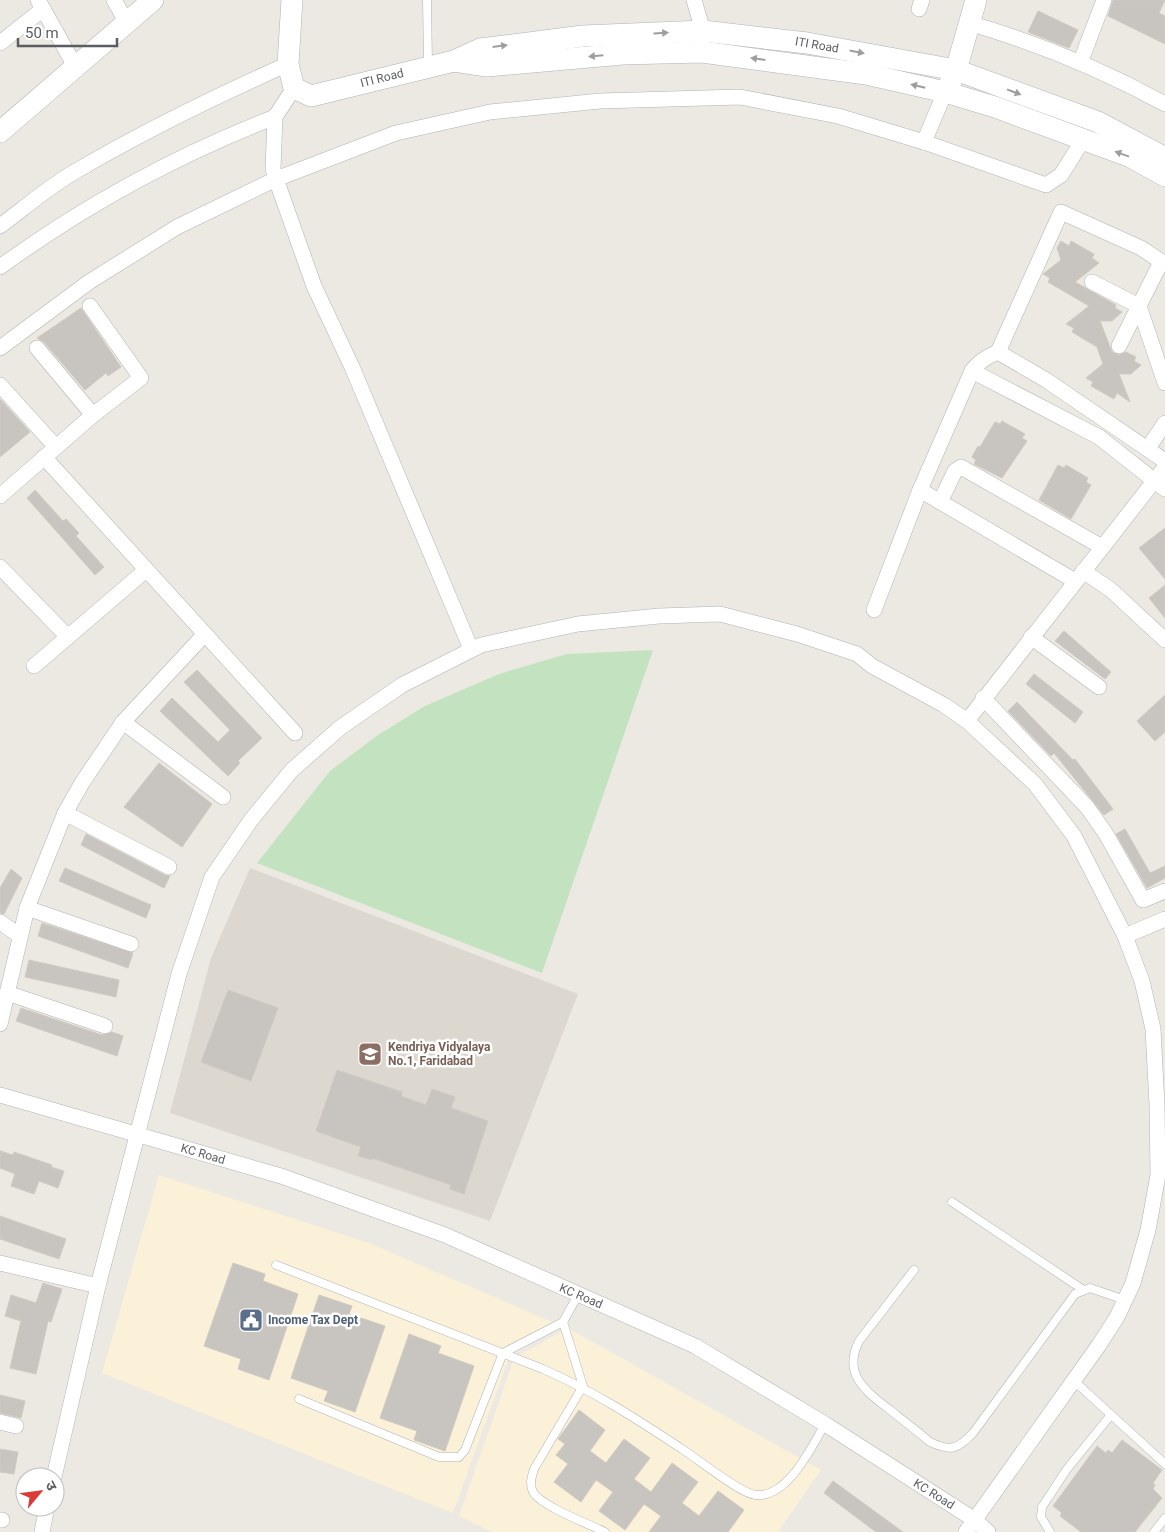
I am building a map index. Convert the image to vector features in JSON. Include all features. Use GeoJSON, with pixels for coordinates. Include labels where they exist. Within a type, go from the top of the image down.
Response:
{"type":"FeatureCollection","features":[{"type":"Feature","properties":{"kind":"street"},"geometry":{"type":"LineString","coordinates":[[114,0],[127,23]]}},
{"type":"Feature","properties":{"kind":"street"},"geometry":{"type":"LineString","coordinates":[[1,129],[76,68],[153,0]]}},
{"type":"Feature","properties":{"kind":"street"},"geometry":{"type":"LineString","coordinates":[[0,267],[40,238],[173,160],[275,117],[303,92],[288,64],[292,0]]}},
{"type":"Feature","properties":{"kind":"street"},"geometry":{"type":"LineString","coordinates":[[694,0],[703,30],[702,52]]}},
{"type":"Feature","properties":{"kind":"street"},"geometry":{"type":"LineString","coordinates":[[924,142],[956,70],[976,0]]}},
{"type":"Feature","properties":{"kind":"street"},"geometry":{"type":"LineString","coordinates":[[1080,63],[1104,0]]}},
{"type":"Feature","properties":{"kind":"street"},"geometry":{"type":"LineString","coordinates":[[0,43],[40,4],[76,68]]}},
{"type":"Feature","properties":{"kind":"street"},"geometry":{"type":"LineString","coordinates":[[969,23],[1013,36],[1124,81],[1165,104]]}},
{"type":"Feature","properties":{"kind":"street","name":"ITI Road"},"geometry":{"type":"LineString","coordinates":[[303,92],[454,61],[480,49],[583,36],[703,30],[807,43],[956,70],[1098,122],[1165,158]]}},
{"type":"Feature","properties":{"kind":"street","name":"ITI Road"},"geometry":{"type":"LineString","coordinates":[[454,61],[487,66],[623,54],[702,52],[866,74],[945,92],[1131,157],[1165,176]]}},
{"type":"Feature","properties":{"kind":"street"},"geometry":{"type":"LineString","coordinates":[[0,226],[69,176],[107,154],[234,88],[288,64]]}},
{"type":"Feature","properties":{"kind":"street"},"geometry":{"type":"LineString","coordinates":[[0,348],[89,282],[177,227],[276,179],[396,133],[490,112],[600,101],[740,97],[838,116],[924,142],[1046,185],[1061,175],[1083,140]]}},
{"type":"Feature","properties":{"kind":"street"},"geometry":{"type":"LineString","coordinates":[[275,117],[273,168],[314,286],[352,367],[471,649]]}},
{"type":"Feature","properties":{"kind":"street"},"geometry":{"type":"LineString","coordinates":[[874,610],[920,490],[972,372],[978,363],[998,352],[1061,212],[1141,248],[1163,263],[1119,346]]}},
{"type":"Feature","properties":{"kind":"street"},"geometry":{"type":"LineString","coordinates":[[1092,282],[1139,306],[1165,383]]}},
{"type":"Feature","properties":{"kind":"street"},"geometry":{"type":"LineString","coordinates":[[3,488],[44,457],[93,414],[141,378],[90,306]]}},
{"type":"Feature","properties":{"kind":"street"},"geometry":{"type":"LineString","coordinates":[[37,348],[93,414]]}},
{"type":"Feature","properties":{"kind":"street"},"geometry":{"type":"LineString","coordinates":[[998,352],[1148,448],[1165,461]]}},
{"type":"Feature","properties":{"kind":"street"},"geometry":{"type":"LineString","coordinates":[[972,372],[1100,437],[1160,484]]}},
{"type":"Feature","properties":{"kind":"street"},"geometry":{"type":"LineString","coordinates":[[0,385],[56,447]]}},
{"type":"Feature","properties":{"kind":"street"},"geometry":{"type":"LineString","coordinates":[[1148,448],[1165,423]]}},
{"type":"Feature","properties":{"kind":"street"},"geometry":{"type":"LineString","coordinates":[[44,457],[295,733]]}},
{"type":"Feature","properties":{"kind":"street"},"geometry":{"type":"LineString","coordinates":[[940,502],[955,471],[961,467],[1102,547]]}},
{"type":"Feature","properties":{"kind":"street"},"geometry":{"type":"LineString","coordinates":[[967,721],[1102,547],[1160,484],[1165,467]]}},
{"type":"Feature","properties":{"kind":"street"},"geometry":{"type":"LineString","coordinates":[[920,490],[1079,576],[1111,590],[1165,640]]}},
{"type":"Feature","properties":{"kind":"street"},"geometry":{"type":"LineString","coordinates":[[0,567],[68,637]]}},
{"type":"Feature","properties":{"kind":"street"},"geometry":{"type":"LineString","coordinates":[[34,666],[146,570]]}},
{"type":"Feature","properties":{"kind":"street"},"geometry":{"type":"LineString","coordinates":[[56,1467],[98,1286],[179,974],[212,877],[251,820],[292,770],[340,727],[402,685],[471,649],[481,645],[578,624],[659,616],[720,614],[797,634],[857,654],[872,666],[944,705],[967,721],[1035,784],[1074,836],[1124,936],[1142,981],[1152,1029],[1157,1105],[1158,1175],[1148,1230],[1133,1283],[1099,1345],[966,1532]]}},
{"type":"Feature","properties":{"kind":"street"},"geometry":{"type":"LineString","coordinates":[[0,1024],[27,908],[65,813],[82,783],[124,722],[204,635]]}},
{"type":"Feature","properties":{"kind":"street"},"geometry":{"type":"LineString","coordinates":[[1031,637],[1099,687]]}},
{"type":"Feature","properties":{"kind":"street"},"geometry":{"type":"LineString","coordinates":[[983,698],[1087,808],[1106,834],[1142,900],[1165,890]]}},
{"type":"Feature","properties":{"kind":"street"},"geometry":{"type":"LineString","coordinates":[[124,722],[223,797]]}},
{"type":"Feature","properties":{"kind":"street"},"geometry":{"type":"LineString","coordinates":[[65,813],[169,868]]}},
{"type":"Feature","properties":{"kind":"street"},"geometry":{"type":"LineString","coordinates":[[27,908],[131,944]]}},
{"type":"Feature","properties":{"kind":"street"},"geometry":{"type":"LineString","coordinates":[[1124,936],[1165,919]]}},
{"type":"Feature","properties":{"kind":"street"},"geometry":{"type":"LineString","coordinates":[[0,922],[20,936]]}},
{"type":"Feature","properties":{"kind":"street"},"geometry":{"type":"LineString","coordinates":[[7,993],[105,1026]]}},
{"type":"Feature","properties":{"kind":"street","name":"KC Road"},"geometry":{"type":"LineString","coordinates":[[0,1095],[281,1176],[445,1234],[695,1346],[825,1424],[975,1520],[988,1532]]}},
{"type":"Feature","properties":{"kind":"street"},"geometry":{"type":"LineString","coordinates":[[0,1263],[98,1286]]}},
{"type":"Feature","properties":{"kind":"street"},"geometry":{"type":"LineString","coordinates":[[0,1422],[16,1426]]}},
{"type":"Feature","properties":{"kind":"street"},"geometry":{"type":"LineString","coordinates":[[42,1532],[45,1517]]}},
{"type":"Feature","properties":{"kind":"lane"},"geometry":{"type":"LineString","coordinates":[[427,0],[428,66]]}},
{"type":"Feature","properties":{"kind":"lane"},"geometry":{"type":"LineString","coordinates":[[952,1202],[1082,1290]]}},
{"type":"Feature","properties":{"kind":"lane"},"geometry":{"type":"LineString","coordinates":[[276,1265],[504,1353],[583,1386],[684,1449],[744,1491],[756,1495],[768,1493],[779,1488],[800,1467],[825,1424]]}},
{"type":"Feature","properties":{"kind":"lane"},"geometry":{"type":"LineString","coordinates":[[914,1270],[859,1341],[853,1353],[853,1364],[856,1376],[866,1391],[930,1442],[941,1447],[952,1448],[962,1445],[973,1433],[1067,1303],[1082,1290],[1090,1288],[1125,1300]]}},
{"type":"Feature","properties":{"kind":"lane"},"geometry":{"type":"LineString","coordinates":[[299,1399],[439,1457],[459,1457],[465,1450],[504,1353],[563,1322],[578,1295]]}},
{"type":"Feature","properties":{"kind":"lane"},"geometry":{"type":"LineString","coordinates":[[563,1322],[583,1386],[534,1469],[530,1481],[533,1492],[543,1501],[605,1532]]}},
{"type":"Feature","properties":{"kind":"lane"},"geometry":{"type":"LineString","coordinates":[[1073,1380],[1110,1416],[1165,1464]]}},
{"type":"Feature","properties":{"kind":"lane"},"geometry":{"type":"LineString","coordinates":[[1050,1532],[1042,1517],[1042,1507],[1067,1469],[1110,1416]]}},
{"type":"Feature","properties":{"kind":"lane"},"geometry":{"type":"LineString","coordinates":[[1154,1532],[1165,1518]]}},
{"type":"Feature","properties":{"kind":"shaded area","name":"Kendriya Vidyalaya No.1, Faridabad"},"geometry":{"type":"Polygon","coordinates":[[[250,868],[578,994],[490,1221],[170,1113],[211,958],[250,868]]]}},
{"type":"Feature","properties":{"kind":"shaded area"},"geometry":{"type":"Polygon","coordinates":[[[159,1175],[369,1243],[559,1325],[510,1355],[453,1513],[102,1373],[159,1175]]]}},
{"type":"Feature","properties":{"kind":"shaded area"},"geometry":{"type":"Polygon","coordinates":[[[568,1328],[821,1470],[778,1532],[492,1532],[459,1516],[514,1358],[568,1328]]]}},
{"type":"Feature","properties":{"kind":"green space"},"geometry":{"type":"Polygon","coordinates":[[[653,650],[542,973],[257,863],[330,771],[378,735],[425,706],[499,674],[567,654],[653,650]]]}},
{"type":"Feature","properties":{"kind":"building"},"geometry":{"type":"Polygon","coordinates":[[[1113,0],[1165,0],[1159,13],[1165,16],[1165,44],[1108,16],[1113,0]]]}},
{"type":"Feature","properties":{"kind":"building"},"geometry":{"type":"Polygon","coordinates":[[[1038,11],[1078,30],[1069,48],[1028,32],[1038,11]]]}},
{"type":"Feature","properties":{"kind":"building"},"geometry":{"type":"Polygon","coordinates":[[[1061,241],[1069,246],[1071,241],[1094,254],[1092,258],[1099,263],[1075,282],[1116,305],[1115,308],[1122,312],[1112,321],[1100,321],[1112,352],[1119,355],[1126,352],[1136,357],[1134,361],[1141,365],[1131,374],[1119,374],[1130,402],[1117,393],[1114,399],[1091,386],[1093,382],[1086,378],[1103,364],[1097,347],[1072,332],[1074,328],[1066,324],[1089,306],[1048,282],[1050,278],[1043,274],[1061,260],[1057,248],[1061,241]]]}},
{"type":"Feature","properties":{"kind":"building"},"geometry":{"type":"Polygon","coordinates":[[[81,308],[121,367],[108,376],[106,373],[85,390],[44,342],[37,338],[81,308]]]}},
{"type":"Feature","properties":{"kind":"building"},"geometry":{"type":"Polygon","coordinates":[[[0,399],[30,432],[0,457],[0,399]]]}},
{"type":"Feature","properties":{"kind":"building"},"geometry":{"type":"Polygon","coordinates":[[[1002,421],[1025,434],[1022,438],[1027,441],[1002,478],[974,464],[976,460],[972,457],[995,422],[1000,424],[1002,421]]]}},
{"type":"Feature","properties":{"kind":"building"},"geometry":{"type":"Polygon","coordinates":[[[1058,465],[1064,468],[1066,465],[1088,478],[1086,482],[1091,485],[1071,519],[1039,500],[1058,465]]]}},
{"type":"Feature","properties":{"kind":"building"},"geometry":{"type":"Polygon","coordinates":[[[35,490],[63,521],[66,519],[79,533],[76,536],[104,567],[95,575],[27,498],[35,490]]]}},
{"type":"Feature","properties":{"kind":"building"},"geometry":{"type":"Polygon","coordinates":[[[1165,528],[1165,579],[1139,548],[1165,528]]]}},
{"type":"Feature","properties":{"kind":"building"},"geometry":{"type":"Polygon","coordinates":[[[1165,585],[1165,618],[1149,598],[1165,585]]]}},
{"type":"Feature","properties":{"kind":"building"},"geometry":{"type":"Polygon","coordinates":[[[1064,631],[1111,672],[1105,679],[1055,641],[1064,631]]]}},
{"type":"Feature","properties":{"kind":"building"},"geometry":{"type":"Polygon","coordinates":[[[197,670],[262,738],[238,761],[240,763],[228,776],[160,711],[172,698],[218,742],[230,730],[184,682],[197,670]]]}},
{"type":"Feature","properties":{"kind":"building"},"geometry":{"type":"Polygon","coordinates":[[[1034,674],[1083,712],[1075,723],[1026,684],[1034,674]]]}},
{"type":"Feature","properties":{"kind":"building"},"geometry":{"type":"Polygon","coordinates":[[[1165,695],[1165,732],[1155,741],[1137,721],[1165,695]]]}},
{"type":"Feature","properties":{"kind":"building"},"geometry":{"type":"Polygon","coordinates":[[[1017,702],[1073,760],[1075,759],[1113,809],[1104,815],[1054,753],[1051,756],[1008,711],[1017,702]]]}},
{"type":"Feature","properties":{"kind":"building"},"geometry":{"type":"Polygon","coordinates":[[[159,763],[212,804],[182,847],[124,807],[159,763]]]}},
{"type":"Feature","properties":{"kind":"building"},"geometry":{"type":"Polygon","coordinates":[[[1125,829],[1150,873],[1165,866],[1165,878],[1147,888],[1116,834],[1125,829]]]}},
{"type":"Feature","properties":{"kind":"building"},"geometry":{"type":"Polygon","coordinates":[[[86,834],[170,876],[164,888],[81,845],[86,834]]]}},
{"type":"Feature","properties":{"kind":"building"},"geometry":{"type":"Polygon","coordinates":[[[65,868],[151,905],[146,918],[59,881],[65,868]]]}},
{"type":"Feature","properties":{"kind":"building"},"geometry":{"type":"Polygon","coordinates":[[[11,869],[22,878],[4,914],[0,913],[0,888],[11,869]]]}},
{"type":"Feature","properties":{"kind":"building"},"geometry":{"type":"Polygon","coordinates":[[[42,923],[133,953],[128,968],[38,936],[42,923]]]}},
{"type":"Feature","properties":{"kind":"building"},"geometry":{"type":"Polygon","coordinates":[[[29,960],[119,980],[116,997],[25,977],[29,960]]]}},
{"type":"Feature","properties":{"kind":"building"},"geometry":{"type":"Polygon","coordinates":[[[228,990],[278,1008],[251,1081],[201,1062],[228,990]]]}},
{"type":"Feature","properties":{"kind":"building"},"geometry":{"type":"Polygon","coordinates":[[[21,1008],[102,1035],[112,1032],[123,1036],[117,1056],[16,1021],[21,1008]]]}},
{"type":"Feature","properties":{"kind":"building"},"geometry":{"type":"Polygon","coordinates":[[[337,1070],[402,1092],[401,1096],[426,1105],[432,1089],[455,1097],[451,1108],[488,1121],[464,1194],[450,1189],[451,1185],[372,1158],[372,1160],[358,1156],[361,1147],[316,1131],[337,1070]]]}},
{"type":"Feature","properties":{"kind":"building"},"geometry":{"type":"Polygon","coordinates":[[[0,1151],[13,1155],[14,1152],[64,1171],[58,1188],[39,1181],[34,1194],[11,1186],[15,1174],[0,1168],[0,1151]]]}},
{"type":"Feature","properties":{"kind":"building"},"geometry":{"type":"Polygon","coordinates":[[[0,1216],[66,1239],[59,1259],[0,1239],[0,1216]]]}},
{"type":"Feature","properties":{"kind":"building","name":"Income Tax Dept"},"geometry":{"type":"Polygon","coordinates":[[[233,1263],[265,1274],[263,1281],[298,1294],[269,1380],[238,1369],[241,1359],[204,1346],[233,1263]]]}},
{"type":"Feature","properties":{"kind":"building"},"geometry":{"type":"Polygon","coordinates":[[[43,1283],[62,1289],[51,1322],[48,1321],[36,1374],[10,1368],[21,1321],[5,1316],[11,1295],[36,1303],[43,1283]]]}},
{"type":"Feature","properties":{"kind":"building"},"geometry":{"type":"Polygon","coordinates":[[[319,1295],[352,1306],[349,1314],[385,1326],[355,1412],[324,1401],[328,1391],[291,1378],[319,1295]]]}},
{"type":"Feature","properties":{"kind":"building"},"geometry":{"type":"Polygon","coordinates":[[[409,1334],[441,1346],[438,1353],[474,1366],[445,1451],[414,1440],[417,1431],[380,1418],[409,1334]]]}},
{"type":"Feature","properties":{"kind":"building"},"geometry":{"type":"Polygon","coordinates":[[[0,1395],[25,1401],[21,1418],[0,1413],[0,1395]]]}},
{"type":"Feature","properties":{"kind":"building"},"geometry":{"type":"Polygon","coordinates":[[[579,1410],[605,1430],[590,1451],[606,1463],[624,1439],[650,1458],[634,1479],[651,1492],[672,1463],[698,1482],[682,1503],[699,1516],[718,1491],[744,1510],[728,1532],[649,1532],[661,1516],[644,1504],[625,1530],[599,1511],[613,1492],[596,1480],[581,1502],[554,1482],[568,1464],[556,1455],[565,1444],[558,1439],[579,1410]]]}},
{"type":"Feature","properties":{"kind":"building"},"geometry":{"type":"Polygon","coordinates":[[[1122,1440],[1162,1470],[1153,1483],[1155,1485],[1153,1489],[1162,1498],[1135,1532],[1081,1532],[1060,1516],[1062,1513],[1053,1506],[1097,1446],[1106,1453],[1108,1450],[1112,1453],[1122,1440]]]}},
{"type":"Feature","properties":{"kind":"building"},"geometry":{"type":"Polygon","coordinates":[[[0,1449],[18,1452],[14,1474],[0,1472],[0,1449]]]}},
{"type":"Feature","properties":{"kind":"building"},"geometry":{"type":"Polygon","coordinates":[[[833,1481],[903,1532],[876,1532],[824,1493],[833,1481]]]}},
{"type":"Feature","properties":{"kind":"place","name":"Kendriya Vidyalaya No.1, Faridabad"},"geometry":{"type":"Point","coordinates":[370,1054]}},
{"type":"Feature","properties":{"kind":"place","name":"Income Tax Dept"},"geometry":{"type":"Point","coordinates":[251,1320]}}]}
